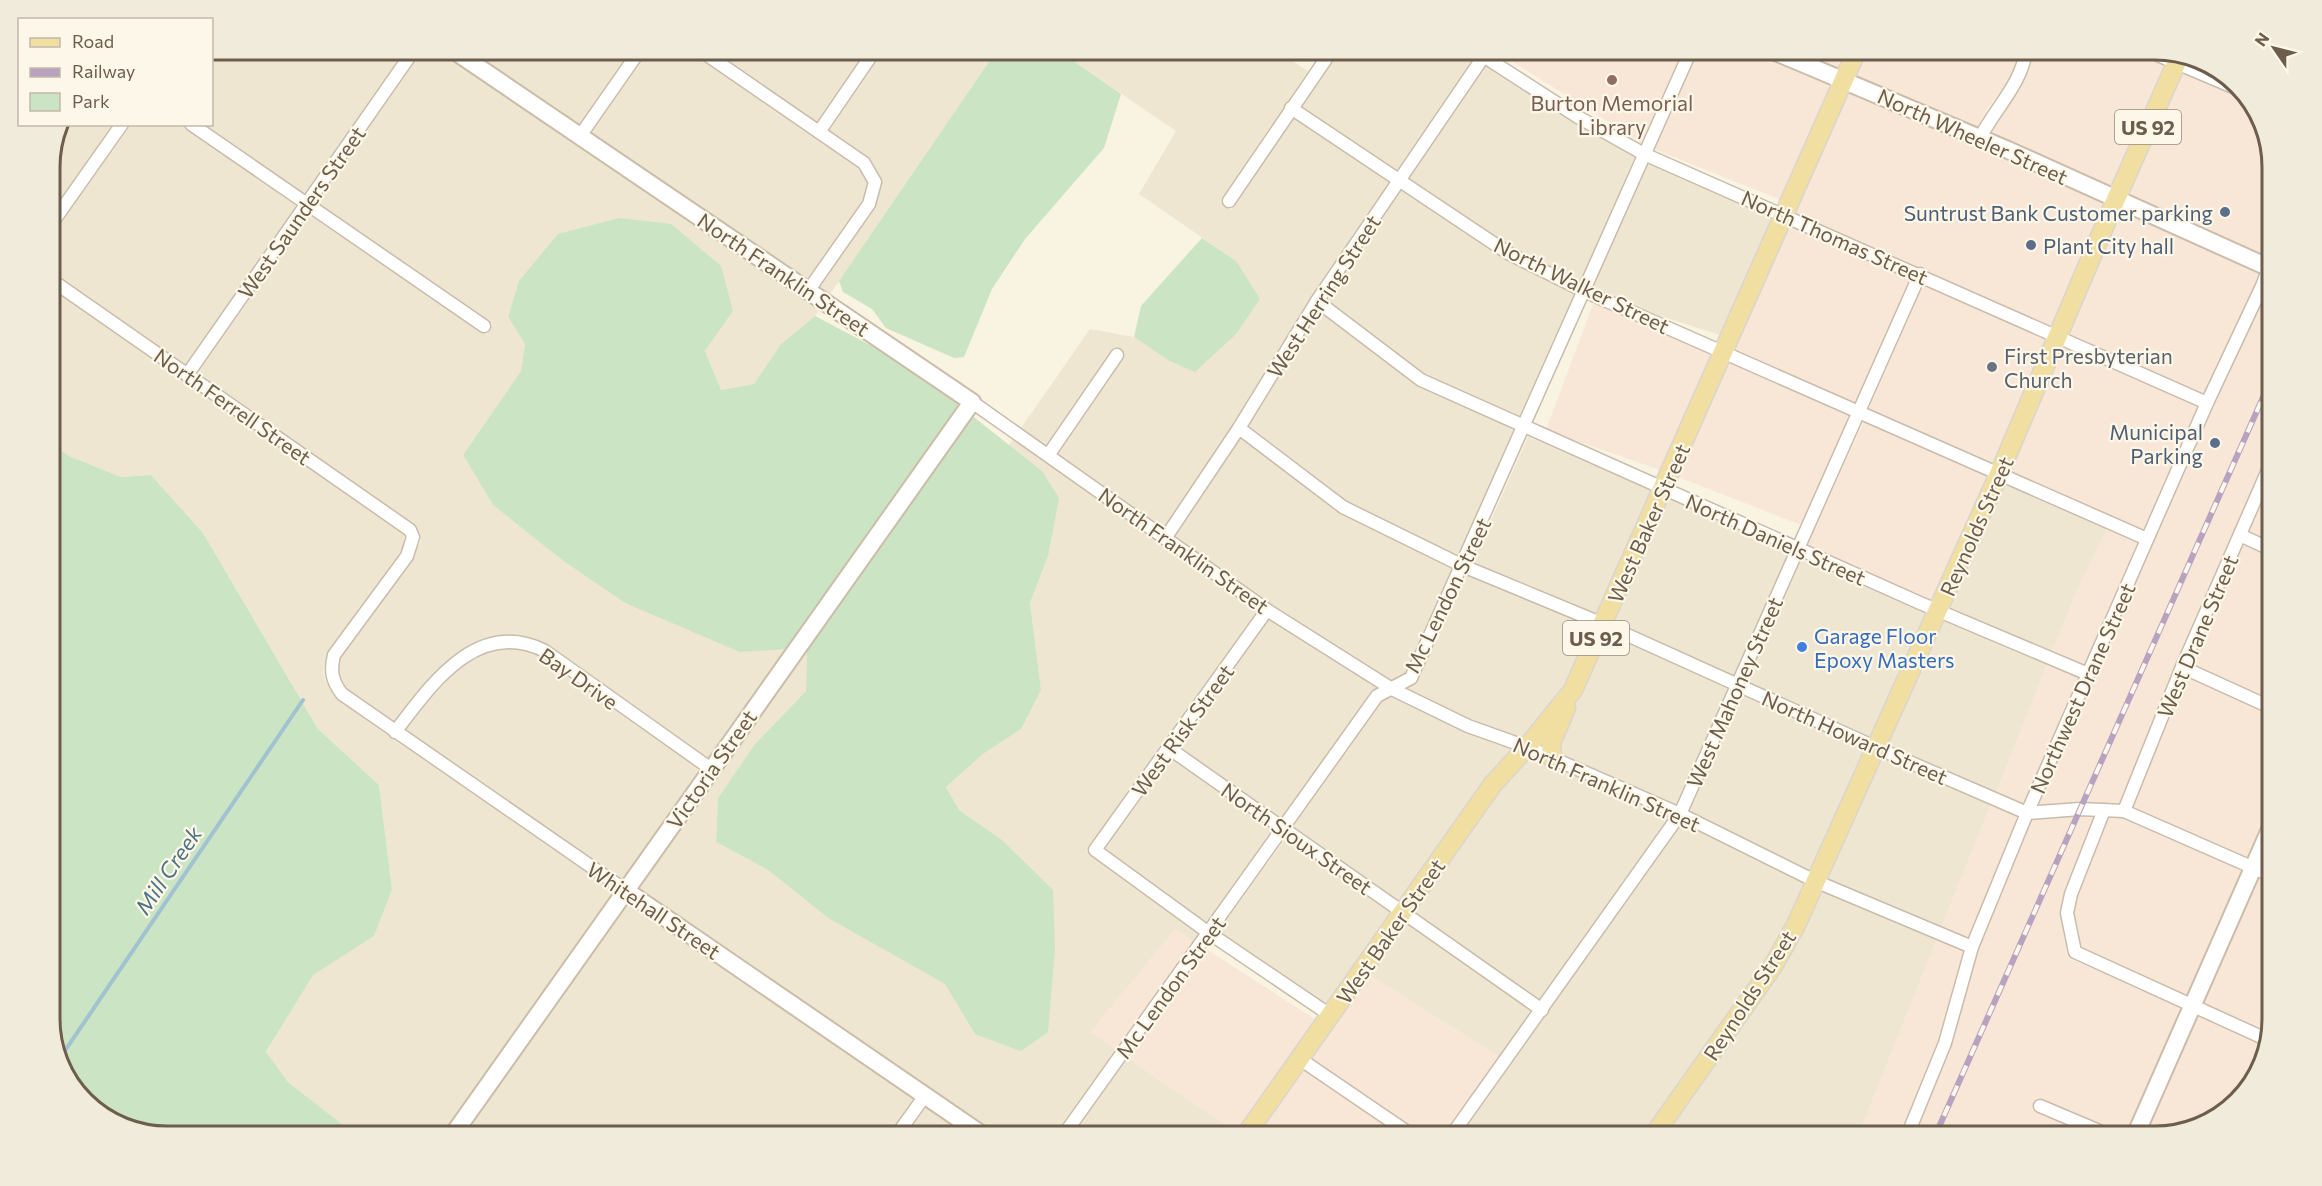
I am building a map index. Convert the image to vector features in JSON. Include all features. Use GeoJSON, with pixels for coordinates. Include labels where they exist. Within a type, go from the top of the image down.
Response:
{"type":"FeatureCollection","features":[{"type":"Feature","properties":{"kind":"main road","name":"US 92"},"geometry":{"type":"LineString","coordinates":[[1844,79],[1853,60]]}},
{"type":"Feature","properties":{"kind":"main road","name":"Reynolds Street"},"geometry":{"type":"LineString","coordinates":[[1661,1126],[1773,966],[1815,881],[1999,474],[2177,62]]}},
{"type":"Feature","properties":{"kind":"main road","name":"West Baker Street"},"geometry":{"type":"LineString","coordinates":[[1253,1126],[1493,784],[1527,747],[1572,690],[1844,79]]}},
{"type":"Feature","properties":{"kind":"main road","name":"US 92"},"geometry":{"type":"LineString","coordinates":[[1552,758],[1551,743],[1572,690]]}},
{"type":"Feature","properties":{"kind":"street","name":"West Saunders Street"},"geometry":{"type":"LineString","coordinates":[[187,375],[407,60]]}},
{"type":"Feature","properties":{"kind":"street","name":"North Franklin Street"},"geometry":{"type":"LineString","coordinates":[[468,60],[1049,454],[1267,610],[1392,689],[1468,726],[1527,747],[1680,814],[1815,881],[1971,947]]}},
{"type":"Feature","properties":{"kind":"street"},"geometry":{"type":"LineString","coordinates":[[580,136],[633,60]]}},
{"type":"Feature","properties":{"kind":"street"},"geometry":{"type":"LineString","coordinates":[[715,60],[864,164],[875,182],[869,204],[808,291]]}},
{"type":"Feature","properties":{"kind":"street"},"geometry":{"type":"LineString","coordinates":[[819,132],[868,60]]}},
{"type":"Feature","properties":{"kind":"street"},"geometry":{"type":"LineString","coordinates":[[1229,201],[1325,60]]}},
{"type":"Feature","properties":{"kind":"street","name":"West Herring Street"},"geometry":{"type":"LineString","coordinates":[[1166,537],[1239,428],[1317,301],[1477,60]]}},
{"type":"Feature","properties":{"kind":"street","name":"North Thomas Street"},"geometry":{"type":"LineString","coordinates":[[1494,60],[1578,117],[1644,154],[1920,274],[2207,403]]}},
{"type":"Feature","properties":{"kind":"street","name":"Mc Lendon Street"},"geometry":{"type":"LineString","coordinates":[[1071,1126],[1377,696],[1411,678],[1463,566],[1686,60]]}},
{"type":"Feature","properties":{"kind":"street","name":"North Wheeler Street"},"geometry":{"type":"LineString","coordinates":[[1796,60],[1980,138],[2262,265]]}},
{"type":"Feature","properties":{"kind":"street"},"geometry":{"type":"LineString","coordinates":[[1980,138],[1994,111],[2013,87],[2025,60]]}},
{"type":"Feature","properties":{"kind":"street","name":"North Walker Street"},"geometry":{"type":"LineString","coordinates":[[1291,108],[1508,253],[1584,291],[2146,539]]}},
{"type":"Feature","properties":{"kind":"street"},"geometry":{"type":"LineString","coordinates":[[60,212],[121,126]]}},
{"type":"Feature","properties":{"kind":"street"},"geometry":{"type":"LineString","coordinates":[[194,126],[484,326]]}},
{"type":"Feature","properties":{"kind":"street","name":"West Mahoney Street"},"geometry":{"type":"LineString","coordinates":[[1459,1126],[1680,814],[1920,274]]}},
{"type":"Feature","properties":{"kind":"street","name":"North Ferrell Street"},"geometry":{"type":"LineString","coordinates":[[60,286],[402,523],[413,537],[400,567],[339,646],[331,665],[332,676]]}},
{"type":"Feature","properties":{"kind":"street","name":"Northwest Drane Street"},"geometry":{"type":"LineString","coordinates":[[1911,1126],[1945,1043],[1971,947],[2027,813],[2146,539],[2262,288]]}},
{"type":"Feature","properties":{"kind":"street","name":"North Daniels Street"},"geometry":{"type":"LineString","coordinates":[[1317,301],[1421,380],[1524,428],[1938,611],[2088,674]]}},
{"type":"Feature","properties":{"kind":"street"},"geometry":{"type":"LineString","coordinates":[[1049,454],[1117,355]]}},
{"type":"Feature","properties":{"kind":"street","name":"Victoria Street"},"geometry":{"type":"LineString","coordinates":[[460,1126],[972,402]]}},
{"type":"Feature","properties":{"kind":"street","name":"North Howard Street"},"geometry":{"type":"LineString","coordinates":[[1239,428],[1343,507],[1463,566],[1603,624],[2027,813]]}},
{"type":"Feature","properties":{"kind":"street","name":"West Drane Street"},"geometry":{"type":"LineString","coordinates":[[2124,811],[2182,667],[2262,484]]}},
{"type":"Feature","properties":{"kind":"street"},"geometry":{"type":"LineString","coordinates":[[2240,534],[2262,545]]}},
{"type":"Feature","properties":{"kind":"street","name":"West Risk Street"},"geometry":{"type":"LineString","coordinates":[[1209,933],[1095,850],[1170,749],[1267,610]]}},
{"type":"Feature","properties":{"kind":"street","name":"Bay Drive"},"geometry":{"type":"LineString","coordinates":[[395,732],[418,702],[454,664],[488,645],[511,640],[545,651],[711,769]]}},
{"type":"Feature","properties":{"kind":"street"},"geometry":{"type":"LineString","coordinates":[[2182,667],[2262,703]]}},
{"type":"Feature","properties":{"kind":"street","name":"Whitehall Street"},"geometry":{"type":"LineString","coordinates":[[332,676],[342,693],[395,732],[968,1126]]}},
{"type":"Feature","properties":{"kind":"street","name":"North Sioux Street"},"geometry":{"type":"LineString","coordinates":[[1170,749],[1542,1010]]}},
{"type":"Feature","properties":{"kind":"street"},"geometry":{"type":"LineString","coordinates":[[2104,810],[2071,894],[2067,913],[2075,952],[2260,1036]]}},
{"type":"Feature","properties":{"kind":"street"},"geometry":{"type":"LineString","coordinates":[[2027,813],[2124,811],[2262,871]]}},
{"type":"Feature","properties":{"kind":"street"},"geometry":{"type":"LineString","coordinates":[[2140,1126],[2262,847]]}},
{"type":"Feature","properties":{"kind":"street"},"geometry":{"type":"LineString","coordinates":[[1209,933],[1330,1015]]}},
{"type":"Feature","properties":{"kind":"street"},"geometry":{"type":"LineString","coordinates":[[1300,1059],[1397,1126]]}},
{"type":"Feature","properties":{"kind":"street"},"geometry":{"type":"LineString","coordinates":[[904,1126],[924,1097]]}},
{"type":"Feature","properties":{"kind":"street"},"geometry":{"type":"LineString","coordinates":[[2040,1106],[2086,1126]]}},
{"type":"Feature","properties":{"kind":"shaded area"},"geometry":{"type":"Polygon","coordinates":[[[213,60],[399,60],[304,196],[203,126],[213,126],[213,60]]]}},
{"type":"Feature","properties":{"kind":"shaded area"},"geometry":{"type":"Polygon","coordinates":[[[416,60],[457,60],[821,307],[815,316],[781,344],[754,384],[721,390],[705,351],[733,311],[519,281],[508,317],[525,344],[521,371],[463,455],[493,505],[562,560],[625,603],[788,649],[709,760],[548,646],[520,635],[497,635],[450,658],[413,697],[393,723],[347,689],[339,675],[340,658],[405,571],[421,541],[420,532],[405,518],[196,374],[308,214],[486,335],[493,324],[315,204],[416,60]]]}},
{"type":"Feature","properties":{"kind":"shaded area"},"geometry":{"type":"Polygon","coordinates":[[[479,60],[625,60],[578,127],[479,60]]]}},
{"type":"Feature","properties":{"kind":"shaded area"},"geometry":{"type":"Polygon","coordinates":[[[642,60],[703,60],[859,168],[868,182],[863,201],[806,282],[589,135],[642,60]]]}},
{"type":"Feature","properties":{"kind":"shaded area"},"geometry":{"type":"Polygon","coordinates":[[[726,60],[860,60],[817,123],[726,60]]]}},
{"type":"Feature","properties":{"kind":"shaded area"},"geometry":{"type":"Polygon","coordinates":[[[877,60],[990,60],[828,297],[817,290],[875,208],[882,184],[868,158],[829,131],[877,60]]]}},
{"type":"Feature","properties":{"kind":"shaded area"},"geometry":{"type":"Polygon","coordinates":[[[1075,60],[1291,60],[1308,71],[1220,202],[1231,210],[1293,117],[1390,181],[1308,302],[1233,424],[1164,528],[1021,428],[1090,329],[1134,337],[1168,360],[1236,261],[1139,194],[1176,131],[1075,60]]]}},
{"type":"Feature","properties":{"kind":"shaded area"},"geometry":{"type":"Polygon","coordinates":[[[1334,60],[1473,60],[1397,170],[1300,107],[1334,60]]]}},
{"type":"Feature","properties":{"kind":"shaded area"},"geometry":{"type":"Polygon","coordinates":[[[1510,60],[1678,60],[1641,143],[1510,60]]]}},
{"type":"Feature","properties":{"kind":"shaded area"},"geometry":{"type":"Polygon","coordinates":[[[1694,60],[1779,60],[1835,82],[1784,201],[1654,149],[1694,60]]]}},
{"type":"Feature","properties":{"kind":"shaded area"},"geometry":{"type":"Polygon","coordinates":[[[1813,60],[1845,60],[1840,71],[1813,60]]]}},
{"type":"Feature","properties":{"kind":"shaded area"},"geometry":{"type":"Polygon","coordinates":[[[1860,60],[2017,60],[2007,83],[1988,107],[1976,130],[1853,76],[1860,60]]]}},
{"type":"Feature","properties":{"kind":"shaded area"},"geometry":{"type":"Polygon","coordinates":[[[2031,60],[2154,60],[2168,66],[2112,190],[1989,135],[1999,115],[2020,90],[2030,68],[2031,60]]]}},
{"type":"Feature","properties":{"kind":"shaded area"},"geometry":{"type":"Polygon","coordinates":[[[1486,65],[1635,156],[1581,282],[1511,248],[1408,178],[1486,65]]]}},
{"type":"Feature","properties":{"kind":"shaded area"},"geometry":{"type":"Polygon","coordinates":[[[2181,71],[2234,94],[2251,119],[2260,146],[2262,258],[2125,196],[2181,71]]]}},
{"type":"Feature","properties":{"kind":"shaded area"},"geometry":{"type":"Polygon","coordinates":[[[1848,88],[2107,202],[2054,330],[1796,213],[1848,88]]]}},
{"type":"Feature","properties":{"kind":"shaded area"},"geometry":{"type":"Polygon","coordinates":[[[68,126],[112,126],[60,200],[60,160],[68,126]]]}},
{"type":"Feature","properties":{"kind":"shaded area"},"geometry":{"type":"Polygon","coordinates":[[[130,126],[181,126],[297,206],[185,366],[60,278],[60,224],[130,126]]]}},
{"type":"Feature","properties":{"kind":"shaded area"},"geometry":{"type":"Polygon","coordinates":[[[1647,163],[1776,218],[1723,336],[1648,312],[1593,288],[1647,163]]]}},
{"type":"Feature","properties":{"kind":"shaded area"},"geometry":{"type":"Polygon","coordinates":[[[1402,188],[1505,258],[1576,294],[1521,419],[1424,374],[1327,300],[1402,188]]]}},
{"type":"Feature","properties":{"kind":"shaded area"},"geometry":{"type":"Polygon","coordinates":[[[2120,208],[2261,271],[2203,394],[2067,335],[2120,208]]]}},
{"type":"Feature","properties":{"kind":"shaded area"},"geometry":{"type":"Polygon","coordinates":[[[1791,224],[1911,277],[1856,403],[1733,349],[1791,224]]]}},
{"type":"Feature","properties":{"kind":"shaded area"},"geometry":{"type":"Polygon","coordinates":[[[1924,283],[2049,341],[1995,466],[1869,409],[1924,283]]]}},
{"type":"Feature","properties":{"kind":"shaded area"},"geometry":{"type":"Polygon","coordinates":[[[60,293],[404,533],[404,546],[394,563],[328,651],[323,672],[326,682],[338,699],[386,734],[616,891],[450,1126],[344,1126],[288,1082],[266,1053],[313,974],[374,936],[392,890],[379,785],[318,729],[203,533],[151,475],[121,477],[69,456],[60,450],[60,293]]]}},
{"type":"Feature","properties":{"kind":"shaded area"},"geometry":{"type":"Polygon","coordinates":[[[2262,301],[2262,467],[2178,659],[2119,805],[2100,802],[2038,806],[2153,541],[2262,301]]]}},
{"type":"Feature","properties":{"kind":"shaded area"},"geometry":{"type":"Polygon","coordinates":[[[1594,302],[1715,355],[1663,471],[1546,430],[1594,302]]]}},
{"type":"Feature","properties":{"kind":"shaded area"},"geometry":{"type":"Polygon","coordinates":[[[1320,311],[1418,385],[1516,431],[1459,557],[1347,502],[1248,427],[1320,311]]]}},
{"type":"Feature","properties":{"kind":"shaded area"},"geometry":{"type":"Polygon","coordinates":[[[2062,347],[2198,406],[2142,531],[2008,471],[2062,347]]]}},
{"type":"Feature","properties":{"kind":"shaded area"},"geometry":{"type":"Polygon","coordinates":[[[1727,360],[1851,415],[1801,525],[1676,476],[1727,360]]]}},
{"type":"Feature","properties":{"kind":"shaded area"},"geometry":{"type":"Polygon","coordinates":[[[1864,421],[1990,477],[1934,602],[1807,546],[1864,421]]]}},
{"type":"Feature","properties":{"kind":"shaded area"},"geometry":{"type":"Polygon","coordinates":[[[1528,437],[1654,491],[1599,616],[1472,563],[1528,437]]]}},
{"type":"Feature","properties":{"kind":"shaded area"},"geometry":{"type":"Polygon","coordinates":[[[1014,438],[1258,611],[1086,851],[1200,934],[1194,942],[1175,930],[1091,1032],[1116,1050],[1061,1126],[980,1126],[635,889],[807,647],[806,691],[755,744],[718,798],[716,842],[768,870],[828,918],[946,984],[975,1034],[1002,840],[959,810],[946,787],[983,754],[1021,729],[1041,690],[1030,603],[1048,556],[1042,471],[1009,445],[1014,438]]]}},
{"type":"Feature","properties":{"kind":"shaded area"},"geometry":{"type":"Polygon","coordinates":[[[1241,438],[1341,513],[1454,569],[1406,673],[1391,681],[1271,604],[1175,536],[1241,438]]]}},
{"type":"Feature","properties":{"kind":"shaded area"},"geometry":{"type":"Polygon","coordinates":[[[2003,483],[2107,529],[2078,588],[2052,652],[1947,608],[2003,483]]]}},
{"type":"Feature","properties":{"kind":"shaded area"},"geometry":{"type":"Polygon","coordinates":[[[1667,497],[1789,552],[1735,676],[1612,622],[1667,497]]]}},
{"type":"Feature","properties":{"kind":"shaded area"},"geometry":{"type":"Polygon","coordinates":[[[2262,502],[2262,538],[2249,532],[2262,502]]]}},
{"type":"Feature","properties":{"kind":"shaded area"},"geometry":{"type":"Polygon","coordinates":[[[2107,529],[2137,543],[2084,665],[2052,652],[2078,588],[2107,529]]]}},
{"type":"Feature","properties":{"kind":"shaded area"},"geometry":{"type":"Polygon","coordinates":[[[2244,543],[2262,552],[2262,696],[2191,664],[2244,543]]]}},
{"type":"Feature","properties":{"kind":"shaded area"},"geometry":{"type":"Polygon","coordinates":[[[1801,560],[1929,614],[1873,739],[1747,682],[1801,560]]]}},
{"type":"Feature","properties":{"kind":"shaded area"},"geometry":{"type":"Polygon","coordinates":[[[1467,575],[1594,627],[1566,686],[1524,739],[1470,720],[1406,689],[1417,681],[1467,575]]]}},
{"type":"Feature","properties":{"kind":"shaded area"},"geometry":{"type":"Polygon","coordinates":[[[1269,619],[1378,688],[1371,692],[1281,820],[1179,748],[1269,619]]]}},
{"type":"Feature","properties":{"kind":"shaded area"},"geometry":{"type":"Polygon","coordinates":[[[1942,619],[2047,664],[1996,793],[1886,745],[1942,619]]]}},
{"type":"Feature","properties":{"kind":"shaded area"},"geometry":{"type":"Polygon","coordinates":[[[1606,633],[1730,688],[1676,805],[1558,754],[1558,745],[1606,633]]]}},
{"type":"Feature","properties":{"kind":"shaded area"},"geometry":{"type":"Polygon","coordinates":[[[501,648],[519,648],[541,657],[701,770],[623,881],[405,731],[424,706],[458,669],[480,656],[501,648]]]}},
{"type":"Feature","properties":{"kind":"shaded area"},"geometry":{"type":"Polygon","coordinates":[[[2047,664],[2079,677],[2023,804],[1996,793],[2047,664]]]}},
{"type":"Feature","properties":{"kind":"shaded area"},"geometry":{"type":"Polygon","coordinates":[[[2186,676],[2262,710],[2262,831],[2250,858],[2132,808],[2186,676]]]}},
{"type":"Feature","properties":{"kind":"shaded area"},"geometry":{"type":"Polygon","coordinates":[[[1742,694],[1868,751],[1811,872],[1689,811],[1742,694]]]}},
{"type":"Feature","properties":{"kind":"shaded area"},"geometry":{"type":"Polygon","coordinates":[[[1392,696],[1465,732],[1515,749],[1401,904],[1292,828],[1382,701],[1392,696]]]}},
{"type":"Feature","properties":{"kind":"shaded area"},"geometry":{"type":"Polygon","coordinates":[[[1529,755],[1670,816],[1540,1000],[1412,911],[1498,789],[1529,755]]]}},
{"type":"Feature","properties":{"kind":"shaded area"},"geometry":{"type":"Polygon","coordinates":[[[1881,757],[1991,804],[1941,928],[1824,878],[1881,757]]]}},
{"type":"Feature","properties":{"kind":"shaded area"},"geometry":{"type":"Polygon","coordinates":[[[1172,758],[1274,831],[1207,924],[1104,849],[1172,758]]]}},
{"type":"Feature","properties":{"kind":"shaded area"},"geometry":{"type":"Polygon","coordinates":[[[1991,804],[2018,816],[1968,939],[1941,928],[1991,804]]]}},
{"type":"Feature","properties":{"kind":"shaded area"},"geometry":{"type":"Polygon","coordinates":[[[2094,816],[2064,893],[2061,914],[2067,955],[2070,959],[2183,1007],[2132,1126],[2104,1126],[2036,1097],[2032,1109],[2072,1126],[1918,1126],[1951,1046],[1978,950],[2032,819],[2094,816]]]}},
{"type":"Feature","properties":{"kind":"shaded area"},"geometry":{"type":"Polygon","coordinates":[[[2109,817],[2123,818],[2244,870],[2188,996],[2081,948],[2074,914],[2078,897],[2109,817]]]}},
{"type":"Feature","properties":{"kind":"shaded area"},"geometry":{"type":"Polygon","coordinates":[[[1682,822],[1806,884],[1790,922],[1767,962],[1651,1126],[1467,1126],[1682,822]]]}},
{"type":"Feature","properties":{"kind":"shaded area"},"geometry":{"type":"Polygon","coordinates":[[[1285,839],[1393,914],[1328,1006],[1218,932],[1285,839]]]}},
{"type":"Feature","properties":{"kind":"shaded area"},"geometry":{"type":"Polygon","coordinates":[[[2257,876],[2262,878],[2261,1030],[2200,1002],[2257,876]]]}},
{"type":"Feature","properties":{"kind":"shaded area"},"geometry":{"type":"Polygon","coordinates":[[[1819,890],[1937,939],[1862,1126],[1667,1126],[1819,890]]]}},
{"type":"Feature","properties":{"kind":"shaded area"},"geometry":{"type":"Polygon","coordinates":[[[625,903],[755,986],[915,1098],[895,1126],[468,1126],[625,903]]]}},
{"type":"Feature","properties":{"kind":"shaded area"},"geometry":{"type":"Polygon","coordinates":[[[1405,922],[1532,1011],[1499,1057],[1368,974],[1405,922]]]}},
{"type":"Feature","properties":{"kind":"shaded area"},"geometry":{"type":"Polygon","coordinates":[[[1175,929],[1194,942],[1116,1050],[1090,1032],[1175,929]]]}},
{"type":"Feature","properties":{"kind":"shaded area"},"geometry":{"type":"Polygon","coordinates":[[[1937,939],[1963,951],[1938,1040],[1903,1126],[1862,1126],[1937,939]]]}},
{"type":"Feature","properties":{"kind":"shaded area"},"geometry":{"type":"Polygon","coordinates":[[[1206,949],[1318,1021],[1244,1126],[1226,1126],[1128,1058],[1206,949]]]}},
{"type":"Feature","properties":{"kind":"shaded area"},"geometry":{"type":"Polygon","coordinates":[[[1368,974],[1499,1057],[1450,1126],[1409,1126],[1309,1057],[1368,974]]]}},
{"type":"Feature","properties":{"kind":"shaded area"},"geometry":{"type":"Polygon","coordinates":[[[2195,1013],[2259,1043],[2248,1073],[2231,1095],[2220,1104],[2209,1112],[2183,1122],[2147,1126],[2195,1013]]]}},
{"type":"Feature","properties":{"kind":"shaded area"},"geometry":{"type":"Polygon","coordinates":[[[1128,1058],[1226,1126],[1078,1126],[1128,1058]]]}},
{"type":"Feature","properties":{"kind":"shaded area"},"geometry":{"type":"Polygon","coordinates":[[[1302,1068],[1387,1126],[1261,1126],[1302,1068]]]}},
{"type":"Feature","properties":{"kind":"shaded area"},"geometry":{"type":"Polygon","coordinates":[[[927,1106],[958,1126],[912,1126],[927,1106]]]}},
{"type":"Feature","properties":{"kind":"green space"},"geometry":{"type":"Polygon","coordinates":[[[990,60],[1075,60],[1121,94],[1104,148],[1025,239],[992,289],[964,357],[954,358],[886,328],[872,309],[843,292],[839,281],[990,60]]]}},
{"type":"Feature","properties":{"kind":"green space"},"geometry":{"type":"Polygon","coordinates":[[[619,218],[671,224],[721,266],[733,311],[705,351],[721,390],[754,384],[781,344],[815,316],[900,361],[960,406],[788,649],[740,652],[625,603],[562,560],[493,505],[463,455],[521,371],[525,344],[508,317],[519,281],[558,234],[619,218]]]}},
{"type":"Feature","properties":{"kind":"green space"},"geometry":{"type":"Polygon","coordinates":[[[1202,238],[1236,261],[1260,299],[1236,334],[1195,372],[1168,360],[1134,337],[1141,306],[1202,238]]]}},
{"type":"Feature","properties":{"kind":"green space"},"geometry":{"type":"Polygon","coordinates":[[[971,415],[1042,471],[1059,498],[1048,556],[1030,603],[1041,690],[1021,729],[983,754],[946,787],[959,810],[1002,840],[1053,890],[1055,949],[1048,1032],[1021,1051],[975,1034],[945,984],[828,918],[768,870],[716,842],[718,798],[755,744],[806,691],[807,648],[971,415]]]}},
{"type":"Feature","properties":{"kind":"green space"},"geometry":{"type":"Polygon","coordinates":[[[60,450],[69,456],[121,477],[151,475],[203,533],[318,729],[379,785],[392,890],[374,936],[313,975],[266,1052],[288,1082],[344,1126],[167,1126],[139,1122],[119,1115],[96,1100],[78,1079],[66,1054],[60,1026],[60,450]]]}},
{"type":"Feature","properties":{"kind":"waterway","name":"Mill Creek"},"geometry":{"type":"LineString","coordinates":[[65,1051],[303,700]]}},
{"type":"Feature","properties":{"kind":"railway"},"geometry":{"type":"LineString","coordinates":[[1939,1126],[2262,400]]}},
{"type":"Feature","properties":{"kind":"place","name":"Burton Memorial Library"},"geometry":{"type":"Point","coordinates":[1612,80]}},
{"type":"Feature","properties":{"kind":"place","name":"Suntrust Bank Customer parking"},"geometry":{"type":"Point","coordinates":[2225,212]}},
{"type":"Feature","properties":{"kind":"place","name":"Plant City hall"},"geometry":{"type":"Point","coordinates":[2031,245]}},
{"type":"Feature","properties":{"kind":"place","name":"First Presbyterian Church"},"geometry":{"type":"Point","coordinates":[1992,367]}},
{"type":"Feature","properties":{"kind":"place","name":"Municipal Parking"},"geometry":{"type":"Point","coordinates":[2215,443]}},
{"type":"Feature","properties":{"kind":"place","name":"Garage Floor Epoxy Masters"},"geometry":{"type":"Point","coordinates":[1802,647]}}]}
